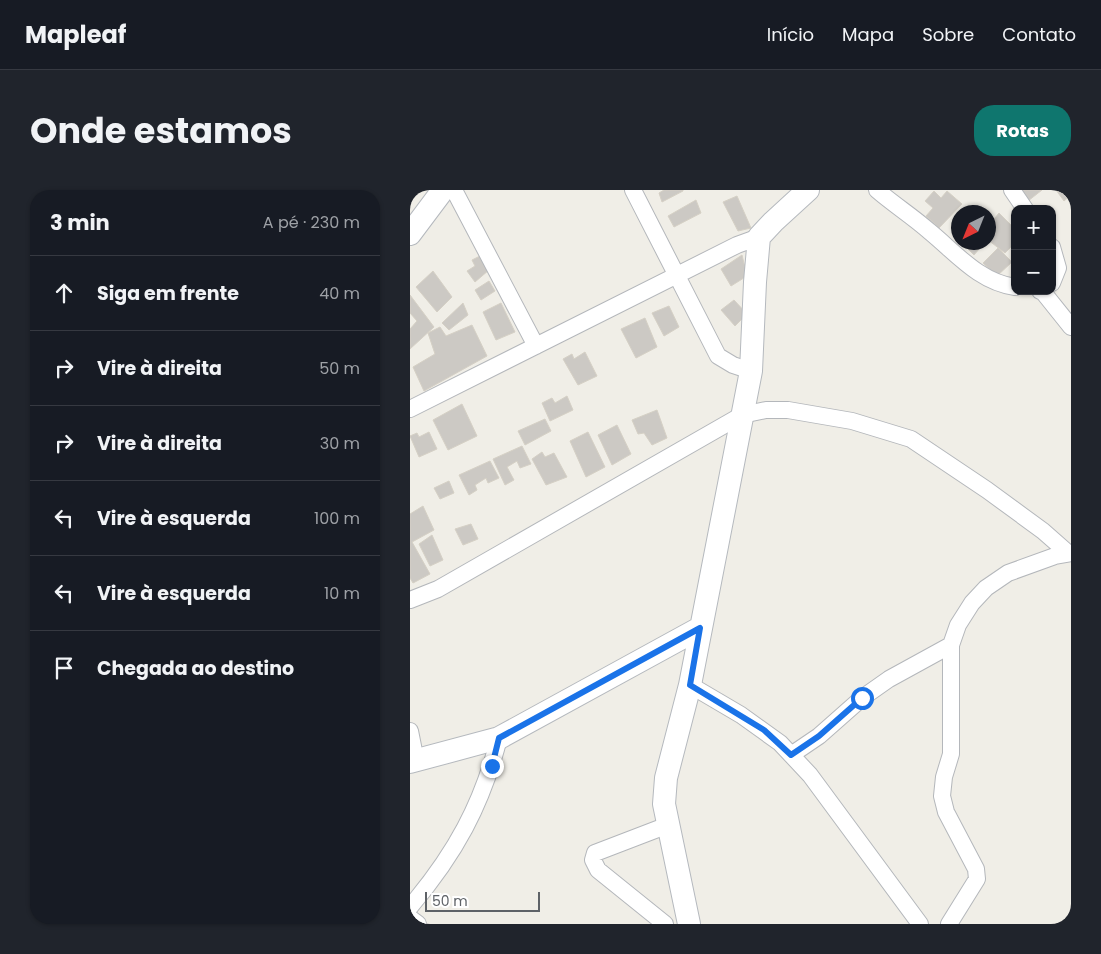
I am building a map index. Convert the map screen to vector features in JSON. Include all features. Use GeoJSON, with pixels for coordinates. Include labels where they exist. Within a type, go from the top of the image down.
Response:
{"type":"FeatureCollection","features":[{"type":"Feature","properties":{"kind":"street"},"geometry":{"type":"LineString","coordinates":[[410,234],[443,190]]}},
{"type":"Feature","properties":{"kind":"street"},"geometry":{"type":"LineString","coordinates":[[454,190],[536,346]]}},
{"type":"Feature","properties":{"kind":"street"},"geometry":{"type":"LineString","coordinates":[[633,190],[718,356],[733,365],[751,370]]}},
{"type":"Feature","properties":{"kind":"street"},"geometry":{"type":"LineString","coordinates":[[410,409],[737,245],[759,237],[772,222],[808,190]]}},
{"type":"Feature","properties":{"kind":"street"},"geometry":{"type":"LineString","coordinates":[[877,190],[928,230],[974,270],[990,281],[1011,286]]}},
{"type":"Feature","properties":{"kind":"street"},"geometry":{"type":"LineString","coordinates":[[1012,190],[1022,205]]}},
{"type":"Feature","properties":{"kind":"street"},"geometry":{"type":"LineString","coordinates":[[689,924],[664,804],[666,778],[690,685],[751,370],[759,237]]}},
{"type":"Feature","properties":{"kind":"street"},"geometry":{"type":"LineString","coordinates":[[1056,261],[1058,268],[1056,273]]}},
{"type":"Feature","properties":{"kind":"street"},"geometry":{"type":"LineString","coordinates":[[1045,295],[1071,327]]}},
{"type":"Feature","properties":{"kind":"street"},"geometry":{"type":"LineString","coordinates":[[410,600],[438,589],[742,415],[766,410],[788,410],[852,421],[883,429],[910,439],[986,490],[1070,553]]}},
{"type":"Feature","properties":{"kind":"street"},"geometry":{"type":"LineString","coordinates":[[949,924],[977,880],[976,869],[946,812],[942,796],[944,777],[951,754],[951,645],[958,625],[972,603],[986,588],[1008,573],[1070,553]]}},
{"type":"Feature","properties":{"kind":"street"},"geometry":{"type":"LineString","coordinates":[[410,731],[413,761],[499,738],[700,628]]}},
{"type":"Feature","properties":{"kind":"street"},"geometry":{"type":"LineString","coordinates":[[791,755],[819,736],[862,698],[889,679],[951,645]]}},
{"type":"Feature","properties":{"kind":"street"},"geometry":{"type":"LineString","coordinates":[[690,685],[764,730],[791,755],[816,783],[920,924]]}},
{"type":"Feature","properties":{"kind":"street"},"geometry":{"type":"LineString","coordinates":[[410,906],[439,873],[460,840],[492,766],[499,738]]}},
{"type":"Feature","properties":{"kind":"street"},"geometry":{"type":"LineString","coordinates":[[665,924],[630,898],[598,870],[592,860],[595,853],[668,825]]}},
{"type":"Feature","properties":{"kind":"street"},"geometry":{"type":"LineString","coordinates":[[410,918],[418,924]]}},
{"type":"Feature","properties":{"kind":"building"},"geometry":{"type":"Polygon","coordinates":[[[664,190],[683,191],[662,202],[659,193],[664,190]]]}},
{"type":"Feature","properties":{"kind":"building"},"geometry":{"type":"Polygon","coordinates":[[[1020,190],[1042,190],[1028,201],[1020,190]]]}},
{"type":"Feature","properties":{"kind":"building"},"geometry":{"type":"Polygon","coordinates":[[[1056,190],[1071,190],[1071,195],[1064,201],[1056,190]]]}},
{"type":"Feature","properties":{"kind":"building"},"geometry":{"type":"Polygon","coordinates":[[[934,191],[941,198],[947,191],[962,204],[951,205],[951,215],[939,228],[926,216],[933,208],[925,201],[934,191]]]}},
{"type":"Feature","properties":{"kind":"building"},"geometry":{"type":"Polygon","coordinates":[[[737,196],[751,228],[738,231],[723,202],[737,196]]]}},
{"type":"Feature","properties":{"kind":"building"},"geometry":{"type":"Polygon","coordinates":[[[696,200],[701,213],[674,227],[668,216],[696,200]]]}},
{"type":"Feature","properties":{"kind":"building"},"geometry":{"type":"Polygon","coordinates":[[[999,213],[1011,225],[1011,247],[1005,253],[996,246],[996,217],[999,213]]]}},
{"type":"Feature","properties":{"kind":"building"},"geometry":{"type":"Polygon","coordinates":[[[998,248],[1011,261],[997,276],[983,263],[998,248]]]}},
{"type":"Feature","properties":{"kind":"building"},"geometry":{"type":"Polygon","coordinates":[[[969,250],[978,250],[974,255],[969,250]]]}},
{"type":"Feature","properties":{"kind":"building"},"geometry":{"type":"Polygon","coordinates":[[[482,255],[489,270],[475,282],[467,271],[475,266],[472,260],[482,255]]]}},
{"type":"Feature","properties":{"kind":"building"},"geometry":{"type":"Polygon","coordinates":[[[742,255],[747,276],[731,286],[721,269],[742,255]]]}},
{"type":"Feature","properties":{"kind":"building"},"geometry":{"type":"Polygon","coordinates":[[[433,271],[452,297],[437,312],[416,287],[433,271]]]}},
{"type":"Feature","properties":{"kind":"building"},"geometry":{"type":"Polygon","coordinates":[[[489,281],[495,291],[481,300],[475,290],[489,281]]]}},
{"type":"Feature","properties":{"kind":"building"},"geometry":{"type":"Polygon","coordinates":[[[410,295],[434,327],[410,349],[410,329],[417,321],[410,313],[410,295]]]}},
{"type":"Feature","properties":{"kind":"building"},"geometry":{"type":"Polygon","coordinates":[[[734,300],[747,314],[735,326],[721,310],[734,300]]]}},
{"type":"Feature","properties":{"kind":"building"},"geometry":{"type":"Polygon","coordinates":[[[463,303],[468,315],[449,330],[442,323],[463,303]]]}},
{"type":"Feature","properties":{"kind":"building"},"geometry":{"type":"Polygon","coordinates":[[[501,303],[515,332],[496,340],[483,312],[501,303]]]}},
{"type":"Feature","properties":{"kind":"building"},"geometry":{"type":"Polygon","coordinates":[[[669,306],[679,327],[664,336],[652,313],[669,306]]]}},
{"type":"Feature","properties":{"kind":"building"},"geometry":{"type":"Polygon","coordinates":[[[645,318],[657,347],[636,358],[621,329],[645,318]]]}},
{"type":"Feature","properties":{"kind":"building"},"geometry":{"type":"Polygon","coordinates":[[[472,325],[487,356],[424,391],[413,367],[435,354],[428,333],[440,327],[446,336],[472,325]]]}},
{"type":"Feature","properties":{"kind":"building"},"geometry":{"type":"Polygon","coordinates":[[[585,352],[597,376],[578,385],[563,359],[572,354],[574,359],[585,352]]]}},
{"type":"Feature","properties":{"kind":"building"},"geometry":{"type":"Polygon","coordinates":[[[567,396],[573,410],[550,421],[542,403],[552,398],[555,403],[567,396]]]}},
{"type":"Feature","properties":{"kind":"building"},"geometry":{"type":"Polygon","coordinates":[[[462,404],[477,436],[448,450],[433,420],[462,404]]]}},
{"type":"Feature","properties":{"kind":"building"},"geometry":{"type":"Polygon","coordinates":[[[657,410],[667,438],[652,445],[644,433],[638,434],[632,420],[657,410]]]}},
{"type":"Feature","properties":{"kind":"building"},"geometry":{"type":"Polygon","coordinates":[[[545,419],[551,431],[525,445],[518,431],[545,419]]]}},
{"type":"Feature","properties":{"kind":"building"},"geometry":{"type":"Polygon","coordinates":[[[617,425],[631,454],[612,465],[598,435],[617,425]]]}},
{"type":"Feature","properties":{"kind":"building"},"geometry":{"type":"Polygon","coordinates":[[[429,432],[437,449],[419,457],[410,436],[417,433],[419,437],[429,432]]]}},
{"type":"Feature","properties":{"kind":"building"},"geometry":{"type":"Polygon","coordinates":[[[588,432],[605,467],[586,477],[570,441],[588,432]]]}},
{"type":"Feature","properties":{"kind":"building"},"geometry":{"type":"Polygon","coordinates":[[[522,446],[531,464],[520,468],[517,461],[507,467],[514,480],[505,485],[493,459],[522,446]]]}},
{"type":"Feature","properties":{"kind":"building"},"geometry":{"type":"Polygon","coordinates":[[[542,452],[545,457],[554,453],[567,477],[546,485],[532,459],[542,452]]]}},
{"type":"Feature","properties":{"kind":"building"},"geometry":{"type":"Polygon","coordinates":[[[490,461],[499,478],[488,483],[486,478],[475,485],[477,490],[469,495],[459,475],[490,461]]]}},
{"type":"Feature","properties":{"kind":"building"},"geometry":{"type":"Polygon","coordinates":[[[449,481],[454,493],[440,499],[434,488],[449,481]]]}},
{"type":"Feature","properties":{"kind":"building"},"geometry":{"type":"Polygon","coordinates":[[[423,506],[434,530],[412,542],[430,574],[413,583],[410,578],[410,514],[423,506]]]}},
{"type":"Feature","properties":{"kind":"building"},"geometry":{"type":"Polygon","coordinates":[[[471,524],[478,539],[463,545],[455,529],[471,524]]]}},
{"type":"Feature","properties":{"kind":"building"},"geometry":{"type":"Polygon","coordinates":[[[432,535],[443,560],[430,566],[419,544],[432,535]]]}},
{"type":"Feature","properties":{"kind":"route"},"geometry":{"type":"LineString","coordinates":[[492,766],[499,738],[700,628],[690,685],[764,730],[791,755],[819,736],[862,698]]}}]}
